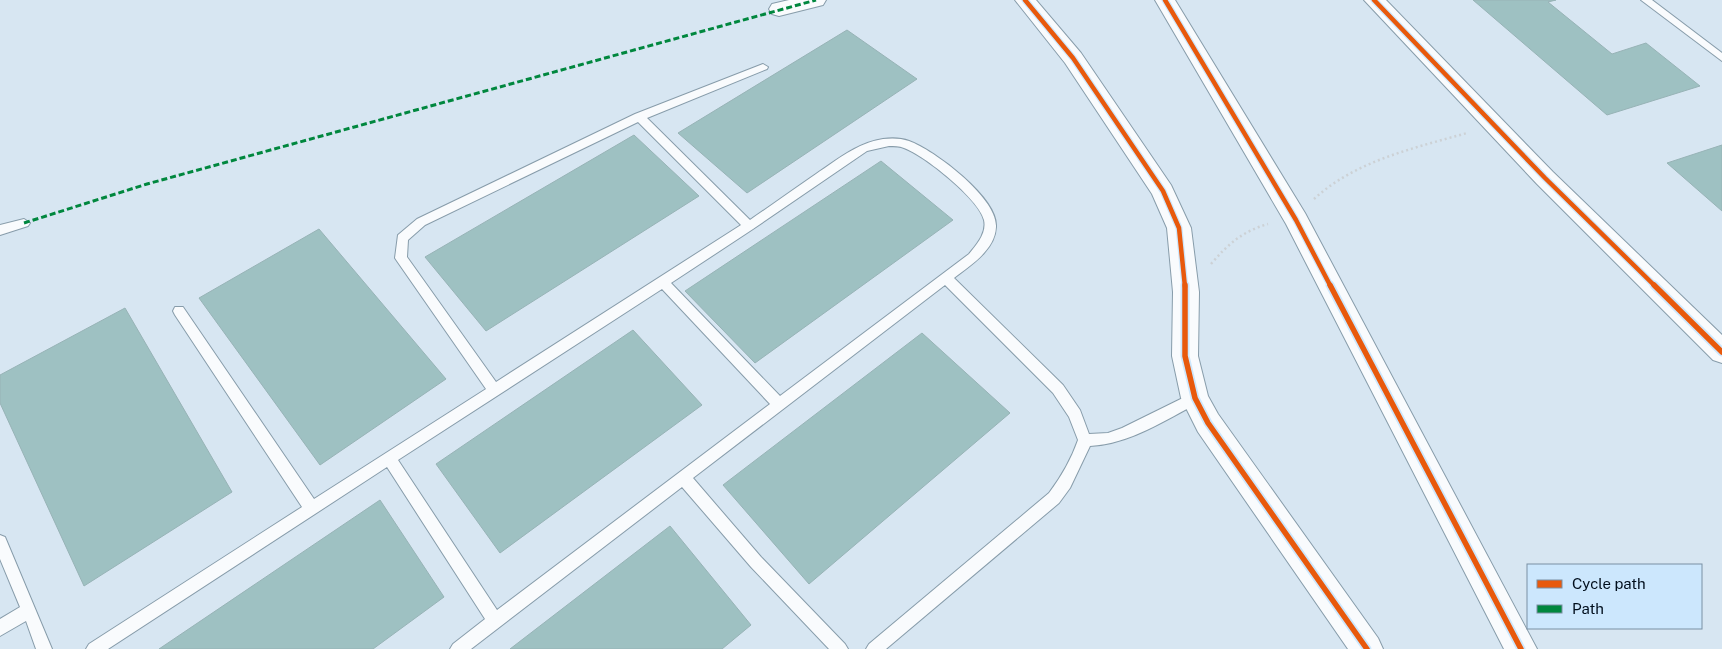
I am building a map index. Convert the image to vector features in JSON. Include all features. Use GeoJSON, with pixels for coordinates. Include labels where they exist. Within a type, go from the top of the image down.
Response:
{"type":"FeatureCollection","features":[{"type":"Feature","properties":{"kind":"street"},"geometry":{"type":"LineString","coordinates":[[779,9],[816,0]]}},
{"type":"Feature","properties":{"kind":"street"},"geometry":{"type":"LineString","coordinates":[[1025,0],[1073,58],[1163,191],[1179,228],[1186,292],[1185,356],[1195,398],[1208,423],[1367,649]]}},
{"type":"Feature","properties":{"kind":"street"},"geometry":{"type":"LineString","coordinates":[[1165,0],[1296,220],[1521,649]]}},
{"type":"Feature","properties":{"kind":"street"},"geometry":{"type":"LineString","coordinates":[[1374,0],[1632,265],[1722,352]]}},
{"type":"Feature","properties":{"kind":"lane"},"geometry":{"type":"LineString","coordinates":[[1646,0],[1722,58]]}},
{"type":"Feature","properties":{"kind":"lane"},"geometry":{"type":"LineString","coordinates":[[495,391],[401,258],[402,238],[421,222],[639,117],[763,67]]}},
{"type":"Feature","properties":{"kind":"lane"},"geometry":{"type":"LineString","coordinates":[[639,117],[750,226]]}},
{"type":"Feature","properties":{"kind":"lane"},"geometry":{"type":"LineString","coordinates":[[94,649],[750,226],[863,148],[884,142],[905,144],[926,154],[981,201],[990,217],[990,231],[983,246],[973,257],[458,649]]}},
{"type":"Feature","properties":{"kind":"lane"},"geometry":{"type":"LineString","coordinates":[[0,230],[24,223]]}},
{"type":"Feature","properties":{"kind":"lane"},"geometry":{"type":"LineString","coordinates":[[874,649],[1054,498],[1065,483],[1079,457],[1085,440],[1074,414],[1058,389],[946,278]]}},
{"type":"Feature","properties":{"kind":"lane"},"geometry":{"type":"LineString","coordinates":[[664,282],[779,404]]}},
{"type":"Feature","properties":{"kind":"lane"},"geometry":{"type":"LineString","coordinates":[[178,311],[312,509]]}},
{"type":"Feature","properties":{"kind":"lane"},"geometry":{"type":"LineString","coordinates":[[1085,440],[1108,439],[1126,434],[1195,398]]}},
{"type":"Feature","properties":{"kind":"lane"},"geometry":{"type":"LineString","coordinates":[[389,459],[495,621]]}},
{"type":"Feature","properties":{"kind":"lane"},"geometry":{"type":"LineString","coordinates":[[683,478],[756,562],[840,649]]}},
{"type":"Feature","properties":{"kind":"lane"},"geometry":{"type":"LineString","coordinates":[[0,542],[44,649]]}},
{"type":"Feature","properties":{"kind":"lane"},"geometry":{"type":"LineString","coordinates":[[0,628],[28,610]]}},
{"type":"Feature","properties":{"kind":"path"},"geometry":{"type":"LineString","coordinates":[[1186,292],[1237,236],[1250,229],[1272,223],[1296,220],[1322,190],[1342,176],[1393,156],[1494,125]]}},
{"type":"Feature","properties":{"kind":"building"},"geometry":{"type":"Polygon","coordinates":[[[1473,0],[1556,0],[1548,2],[1612,54],[1646,43],[1700,86],[1607,115],[1473,0]]]}},
{"type":"Feature","properties":{"kind":"building"},"geometry":{"type":"Polygon","coordinates":[[[847,30],[917,79],[747,193],[678,133],[847,30]]]}},
{"type":"Feature","properties":{"kind":"building"},"geometry":{"type":"Polygon","coordinates":[[[634,135],[699,196],[486,331],[425,257],[634,135]]]}},
{"type":"Feature","properties":{"kind":"building"},"geometry":{"type":"Polygon","coordinates":[[[1722,145],[1722,211],[1667,163],[1722,145]]]}},
{"type":"Feature","properties":{"kind":"building"},"geometry":{"type":"Polygon","coordinates":[[[881,161],[953,220],[755,363],[685,291],[881,161]]]}},
{"type":"Feature","properties":{"kind":"building"},"geometry":{"type":"Polygon","coordinates":[[[319,229],[446,379],[320,465],[199,298],[319,229]]]}},
{"type":"Feature","properties":{"kind":"building"},"geometry":{"type":"Polygon","coordinates":[[[125,308],[232,492],[84,586],[0,403],[0,375],[125,308]]]}},
{"type":"Feature","properties":{"kind":"building"},"geometry":{"type":"Polygon","coordinates":[[[633,330],[702,405],[500,553],[436,464],[633,330]]]}},
{"type":"Feature","properties":{"kind":"building"},"geometry":{"type":"Polygon","coordinates":[[[922,333],[1010,413],[809,584],[723,485],[922,333]]]}},
{"type":"Feature","properties":{"kind":"building"},"geometry":{"type":"Polygon","coordinates":[[[380,500],[444,597],[373,649],[159,649],[380,500]]]}},
{"type":"Feature","properties":{"kind":"building"},"geometry":{"type":"Polygon","coordinates":[[[670,526],[751,625],[722,649],[510,649],[670,526]]]}},
{"type":"Feature","properties":{"kind":"marked path"},"geometry":{"type":"LineString","coordinates":[[24,223],[147,184],[816,0]]}},
{"type":"Feature","properties":{"kind":"cycle path"},"geometry":{"type":"LineString","coordinates":[[1025,0],[1073,58],[1163,191],[1179,228],[1186,292],[1185,356],[1195,398],[1208,423],[1367,649]]}},
{"type":"Feature","properties":{"kind":"cycle path"},"geometry":{"type":"LineString","coordinates":[[1165,0],[1296,220],[1521,649]]}},
{"type":"Feature","properties":{"kind":"cycle path"},"geometry":{"type":"LineString","coordinates":[[1374,0],[1545,178],[1722,352]]}}]}
